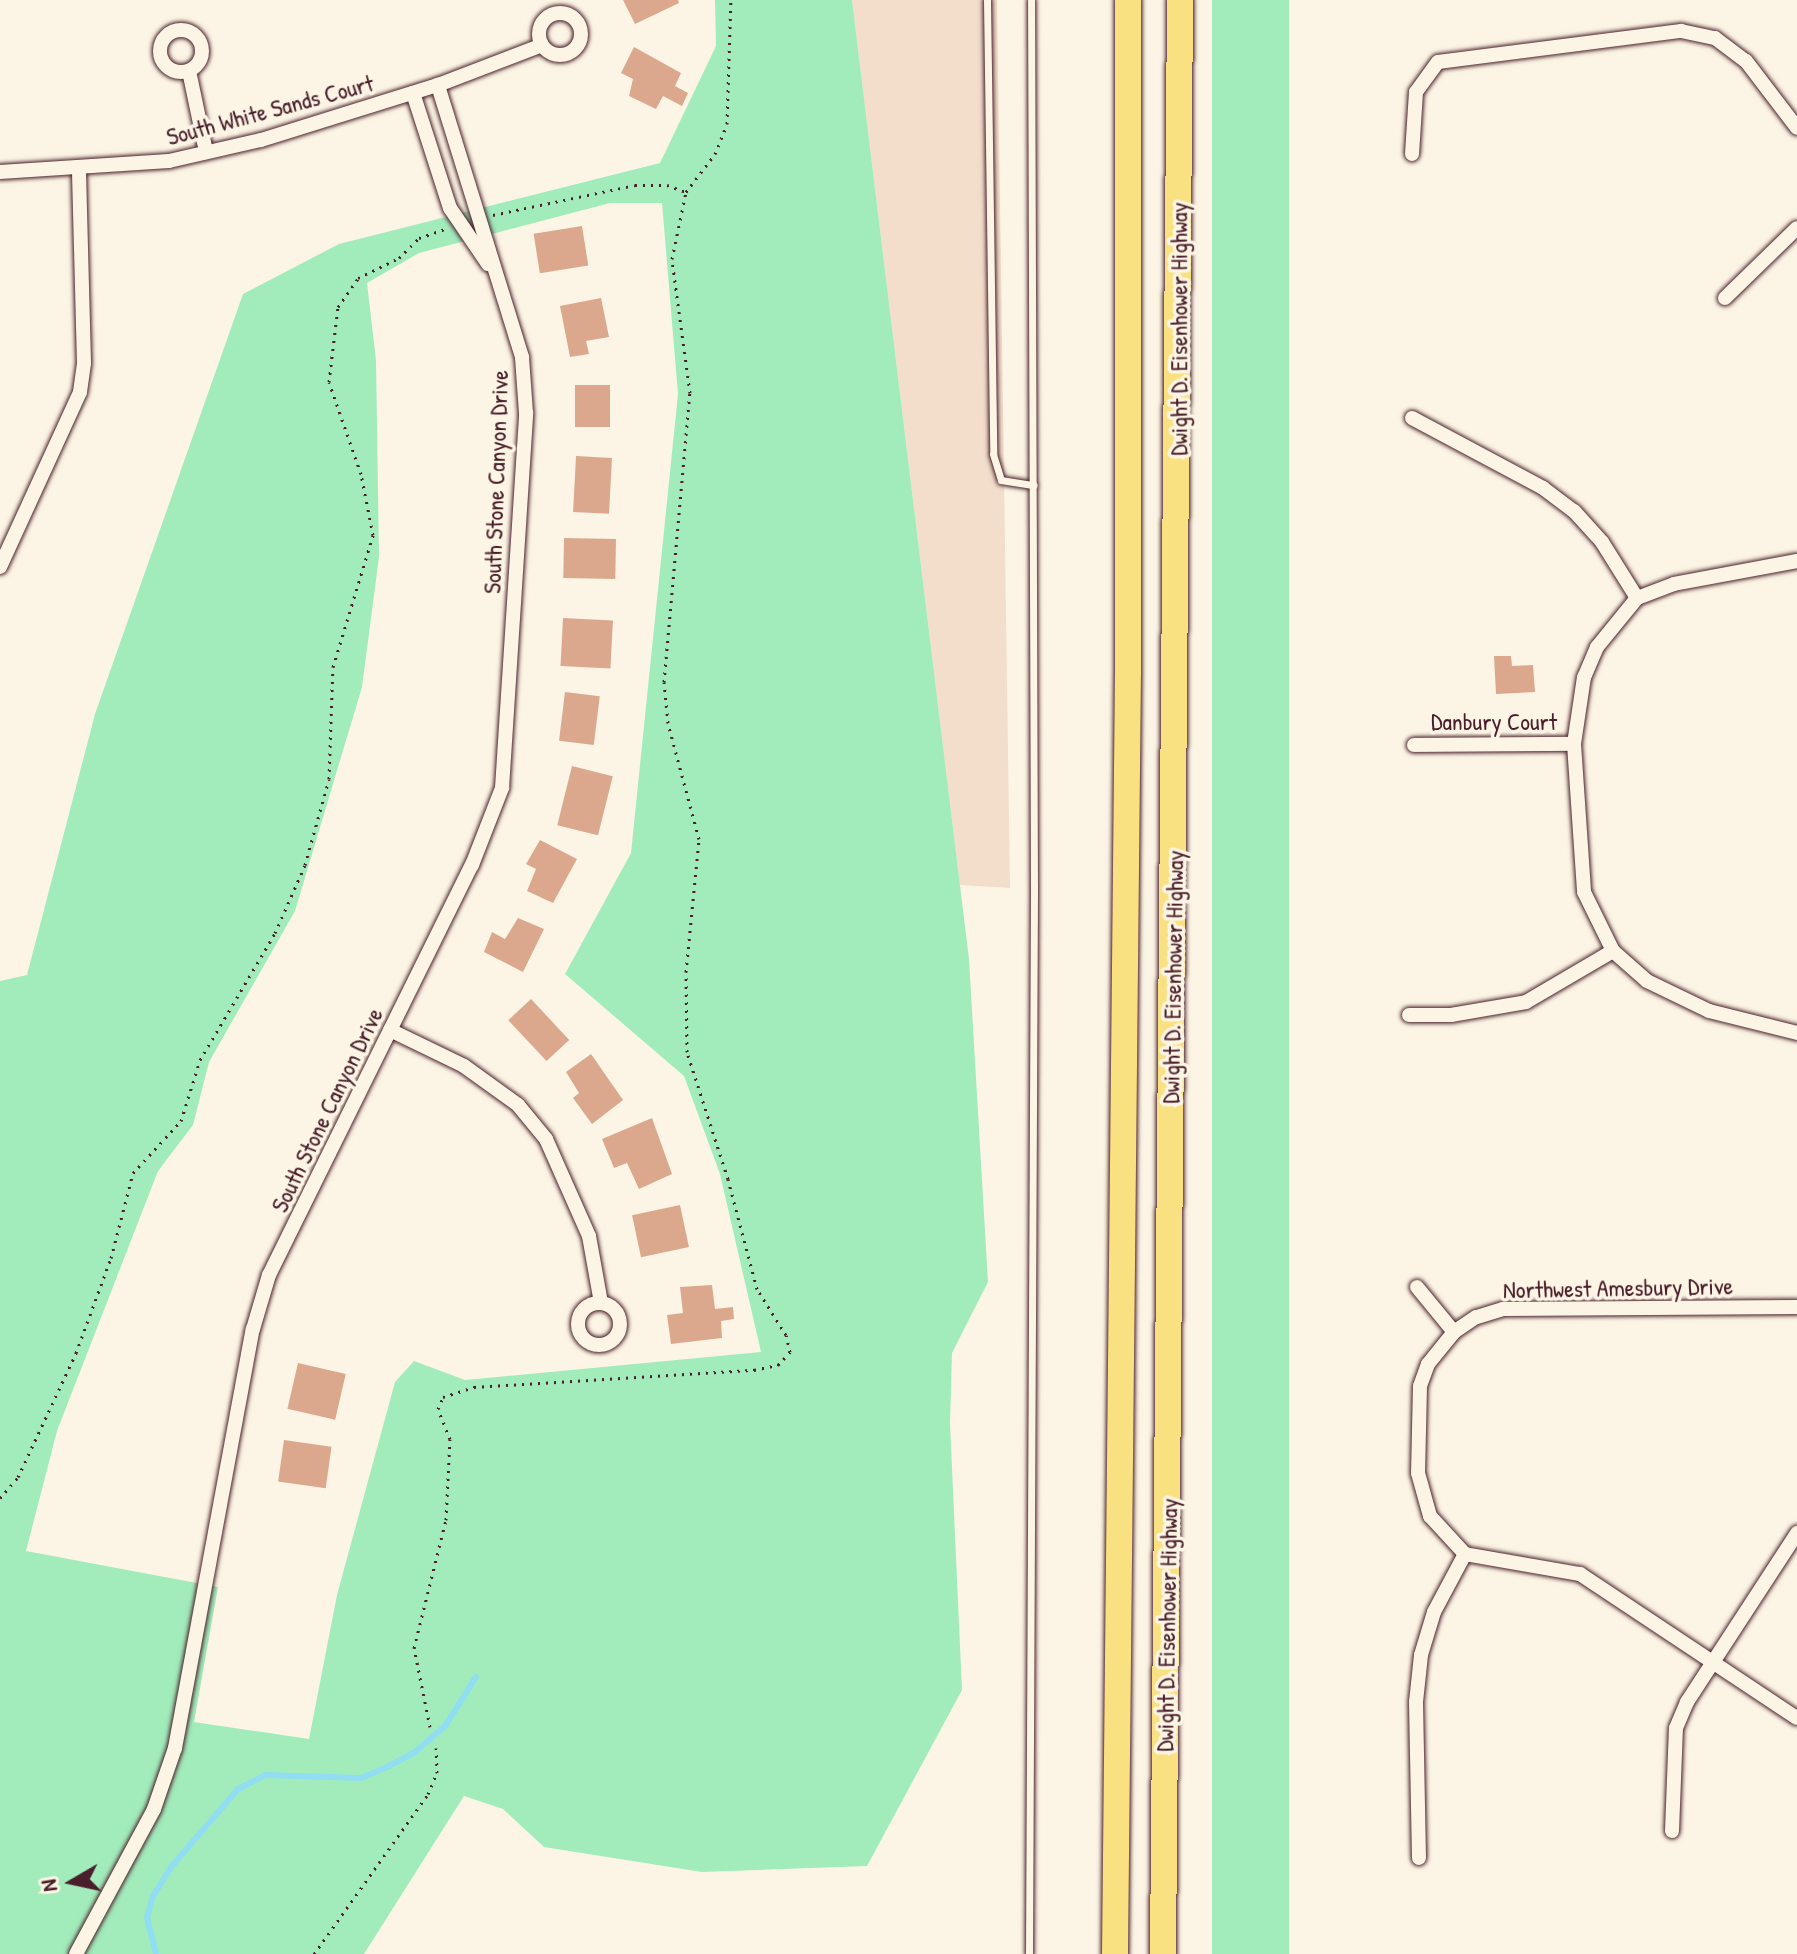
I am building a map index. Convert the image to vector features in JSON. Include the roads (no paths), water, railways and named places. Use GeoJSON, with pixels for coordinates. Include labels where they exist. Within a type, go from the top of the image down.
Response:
{"type":"FeatureCollection","features":[{"type":"Feature","properties":{"kind":"highway","name":"Dwight D. Eisenhower Highway"},"geometry":{"type":"LineString","coordinates":[[1115,1954],[1128,671],[1128,0]]}},
{"type":"Feature","properties":{"kind":"highway","name":"Dwight D. Eisenhower Highway"},"geometry":{"type":"LineString","coordinates":[[1163,1954],[1180,0]]}},
{"type":"Feature","properties":{"kind":"street"},"geometry":{"type":"LineString","coordinates":[[1412,154],[1416,92],[1438,62],[1681,31],[1715,38],[1746,61],[1797,128]]}},
{"type":"Feature","properties":{"kind":"street","name":"South White Sands Court"},"geometry":{"type":"LineString","coordinates":[[0,172],[169,161],[413,93],[542,45]]}},
{"type":"Feature","properties":{"kind":"street"},"geometry":{"type":"LineString","coordinates":[[189,71],[206,152]]}},
{"type":"Feature","properties":{"kind":"street","name":"South Stone Canyon Drive"},"geometry":{"type":"LineString","coordinates":[[76,1954],[154,1809],[175,1748],[253,1329],[269,1275],[472,865],[502,788],[526,413],[522,357],[438,85]]}},
{"type":"Feature","properties":{"kind":"street","name":"South Stone Canyon Drive"},"geometry":{"type":"LineString","coordinates":[[413,93],[450,208],[496,274]]}},
{"type":"Feature","properties":{"kind":"street"},"geometry":{"type":"LineString","coordinates":[[0,567],[80,392],[84,363],[79,168]]}},
{"type":"Feature","properties":{"kind":"street"},"geometry":{"type":"LineString","coordinates":[[1725,298],[1797,228]]}},
{"type":"Feature","properties":{"kind":"street"},"geometry":{"type":"LineString","coordinates":[[1412,418],[1543,488],[1574,511],[1602,542],[1637,598]]}},
{"type":"Feature","properties":{"kind":"street"},"geometry":{"type":"LineString","coordinates":[[1797,561],[1674,584],[1637,598],[1597,647],[1584,677],[1574,744],[1584,892],[1613,951],[1647,981],[1709,1011],[1797,1033]]}},
{"type":"Feature","properties":{"kind":"street","name":"Danbury Court"},"geometry":{"type":"LineString","coordinates":[[1414,745],[1574,744]]}},
{"type":"Feature","properties":{"kind":"street"},"geometry":{"type":"LineString","coordinates":[[1409,1015],[1451,1015],[1526,1002],[1613,951]]}},
{"type":"Feature","properties":{"kind":"street"},"geometry":{"type":"LineString","coordinates":[[390,1030],[464,1066],[518,1105],[546,1139],[589,1236],[601,1303]]}},
{"type":"Feature","properties":{"kind":"street"},"geometry":{"type":"LineString","coordinates":[[1417,1287],[1454,1332]]}},
{"type":"Feature","properties":{"kind":"street","name":"Northwest Amesbury Drive"},"geometry":{"type":"LineString","coordinates":[[1465,1554],[1430,1516],[1418,1473],[1420,1386],[1428,1364],[1454,1332],[1476,1317],[1503,1309],[1797,1307]]}},
{"type":"Feature","properties":{"kind":"street"},"geometry":{"type":"LineString","coordinates":[[1672,1831],[1676,1728],[1712,1662],[1797,1533]]}},
{"type":"Feature","properties":{"kind":"street"},"geometry":{"type":"LineString","coordinates":[[1419,1858],[1416,1702],[1421,1655],[1434,1612],[1465,1554],[1580,1574],[1797,1718]]}},
{"type":"Feature","properties":{"kind":"lane"},"geometry":{"type":"LineString","coordinates":[[987,0],[992,15],[993,454],[1001,480],[1034,485]]}},
{"type":"Feature","properties":{"kind":"lane"},"geometry":{"type":"LineString","coordinates":[[1029,1954],[1034,485],[1031,0]]}},
{"type":"Feature","properties":{"kind":"waterway"},"geometry":{"type":"LineString","coordinates":[[156,1954],[147,1918],[153,1896],[172,1866],[238,1789],[265,1775],[361,1778],[387,1767],[415,1752],[445,1726],[476,1677]]}}]}
